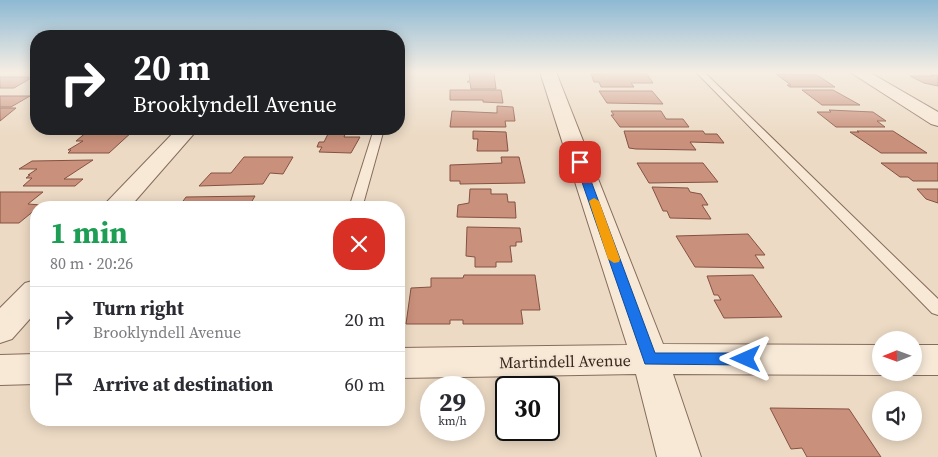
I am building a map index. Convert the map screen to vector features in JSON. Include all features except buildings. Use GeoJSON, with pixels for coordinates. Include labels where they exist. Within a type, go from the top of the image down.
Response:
{"type":"FeatureCollection","features":[{"type":"Feature","properties":{"kind":"street"},"geometry":{"type":"LineString","coordinates":[[556,93],[650,359],[679,457]]}},
{"type":"Feature","properties":{"kind":"street"},"geometry":{"type":"LineString","coordinates":[[894,93],[938,120]]}},
{"type":"Feature","properties":{"kind":"street"},"geometry":{"type":"LineString","coordinates":[[121,201],[182,135]]}},
{"type":"Feature","properties":{"kind":"street"},"geometry":{"type":"LineString","coordinates":[[0,330],[30,298]]}},
{"type":"Feature","properties":{"kind":"street","name":"Martindell Avenue"},"geometry":{"type":"LineString","coordinates":[[405,363],[650,359],[872,360]]}},
{"type":"Feature","properties":{"kind":"street"},"geometry":{"type":"LineString","coordinates":[[922,360],[938,360]]}},
{"type":"Feature","properties":{"kind":"street"},"geometry":{"type":"LineString","coordinates":[[0,370],[30,369]]}},
{"type":"Feature","properties":{"kind":"lane"},"geometry":{"type":"LineString","coordinates":[[721,93],[938,309]]}},
{"type":"Feature","properties":{"kind":"lane"},"geometry":{"type":"LineString","coordinates":[[357,201],[376,135]]}},
{"type":"Feature","properties":{"kind":"slow traffic"},"geometry":{"type":"LineString","coordinates":[[594,201],[614,259]]}},
{"type":"Feature","properties":{"kind":"route"},"geometry":{"type":"LineString","coordinates":[[580,162],[650,359],[746,359]]}}]}
